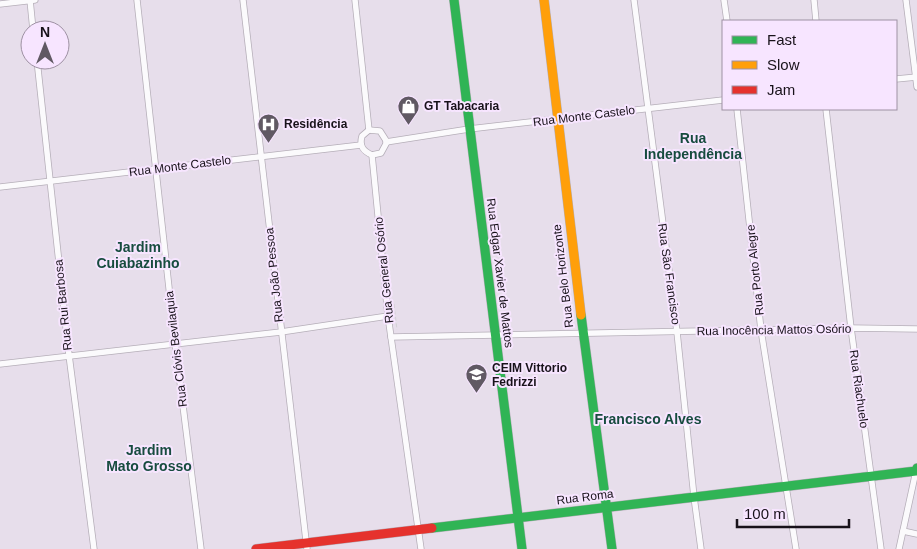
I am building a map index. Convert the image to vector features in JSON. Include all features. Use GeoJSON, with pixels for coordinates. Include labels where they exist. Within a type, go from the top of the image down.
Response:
{"type":"FeatureCollection","features":[{"type":"Feature","properties":{"kind":"street"},"geometry":{"type":"LineString","coordinates":[[30,0],[32,20]]}},
{"type":"Feature","properties":{"kind":"street"},"geometry":{"type":"LineString","coordinates":[[0,4],[35,0]]}},
{"type":"Feature","properties":{"kind":"street","name":"Rua Clóvis Bevilaquia"},"geometry":{"type":"LineString","coordinates":[[137,0],[175,342],[201,549]]}},
{"type":"Feature","properties":{"kind":"street","name":"Rua João Pessoa"},"geometry":{"type":"LineString","coordinates":[[243,0],[280,332],[307,546]]}},
{"type":"Feature","properties":{"kind":"street"},"geometry":{"type":"LineString","coordinates":[[355,0],[369,130]]}},
{"type":"Feature","properties":{"kind":"street","name":"Rua Edgar Xavier de Mattos"},"geometry":{"type":"LineString","coordinates":[[454,0],[522,549]]}},
{"type":"Feature","properties":{"kind":"street","name":"Rua Belo Horizonte"},"geometry":{"type":"LineString","coordinates":[[544,0],[583,333],[612,549]]}},
{"type":"Feature","properties":{"kind":"street","name":"Rua São Francisco"},"geometry":{"type":"LineString","coordinates":[[634,0],[677,332],[701,549]]}},
{"type":"Feature","properties":{"kind":"street"},"geometry":{"type":"LineString","coordinates":[[724,0],[727,20]]}},
{"type":"Feature","properties":{"kind":"street"},"geometry":{"type":"LineString","coordinates":[[814,0],[816,20]]}},
{"type":"Feature","properties":{"kind":"street"},"geometry":{"type":"LineString","coordinates":[[906,0],[917,88]]}},
{"type":"Feature","properties":{"kind":"street","name":"Rua Rui Barbosa"},"geometry":{"type":"LineString","coordinates":[[37,70],[69,355],[94,549]]}},
{"type":"Feature","properties":{"kind":"street"},"geometry":{"type":"LineString","coordinates":[[897,79],[916,77]]}},
{"type":"Feature","properties":{"kind":"street","name":"Rua Monte Castelo"},"geometry":{"type":"LineString","coordinates":[[386,142],[469,130],[722,100]]}},
{"type":"Feature","properties":{"kind":"street","name":"Rua Porto Alegre"},"geometry":{"type":"LineString","coordinates":[[737,110],[761,330],[796,549]]}},
{"type":"Feature","properties":{"kind":"street","name":"Rua Riachuelo"},"geometry":{"type":"LineString","coordinates":[[826,110],[851,328],[881,549]]}},
{"type":"Feature","properties":{"kind":"street"},"geometry":{"type":"LineString","coordinates":[[369,130],[380,131],[386,138],[386,142],[381,152],[372,155],[365,152],[361,145],[362,136],[369,130]]}},
{"type":"Feature","properties":{"kind":"street","name":"Rua Monte Castelo"},"geometry":{"type":"LineString","coordinates":[[0,187],[361,145]]}},
{"type":"Feature","properties":{"kind":"street","name":"Rua General Osório"},"geometry":{"type":"LineString","coordinates":[[372,155],[388,316],[421,549]]}},
{"type":"Feature","properties":{"kind":"street"},"geometry":{"type":"LineString","coordinates":[[0,364],[175,342],[280,332],[388,316]]}},
{"type":"Feature","properties":{"kind":"street","name":"Rua Inocência Mattos Osório"},"geometry":{"type":"LineString","coordinates":[[391,337],[851,328],[917,329]]}},
{"type":"Feature","properties":{"kind":"street"},"geometry":{"type":"LineString","coordinates":[[899,549],[917,469]]}},
{"type":"Feature","properties":{"kind":"street","name":"Rua Roma"},"geometry":{"type":"LineString","coordinates":[[256,549],[307,546],[419,530],[917,469]]}},
{"type":"Feature","properties":{"kind":"street"},"geometry":{"type":"LineString","coordinates":[[903,531],[917,534]]}},
{"type":"Feature","properties":{"kind":"traffic: fast"},"geometry":{"type":"LineString","coordinates":[[454,0],[522,549]]}},
{"type":"Feature","properties":{"kind":"traffic: fast"},"geometry":{"type":"LineString","coordinates":[[581,315],[612,549]]}},
{"type":"Feature","properties":{"kind":"traffic: fast"},"geometry":{"type":"LineString","coordinates":[[432,528],[916,471],[917,468]]}},
{"type":"Feature","properties":{"kind":"traffic: slow"},"geometry":{"type":"LineString","coordinates":[[544,0],[581,315]]}},
{"type":"Feature","properties":{"kind":"traffic: jam"},"geometry":{"type":"LineString","coordinates":[[256,549],[432,528]]}},
{"type":"Feature","properties":{"kind":"place","name":"GT Tabacaria"},"geometry":{"type":"Point","coordinates":[408,125]}},
{"type":"Feature","properties":{"kind":"place","name":"Residência"},"geometry":{"type":"Point","coordinates":[268,143]}},
{"type":"Feature","properties":{"kind":"place","name":"CEIM Vittorio Fedrizzi"},"geometry":{"type":"Point","coordinates":[476,394]}},
{"type":"Feature","properties":{"kind":"district","name":"Rua Independência"},"geometry":{"type":"Point","coordinates":[693,146]}},
{"type":"Feature","properties":{"kind":"district","name":"Jardim Cuiabazinho"},"geometry":{"type":"Point","coordinates":[138,256]}},
{"type":"Feature","properties":{"kind":"district","name":"Francisco Alves"},"geometry":{"type":"Point","coordinates":[648,419]}},
{"type":"Feature","properties":{"kind":"district","name":"Jardim Mato Grosso"},"geometry":{"type":"Point","coordinates":[149,458]}}]}
